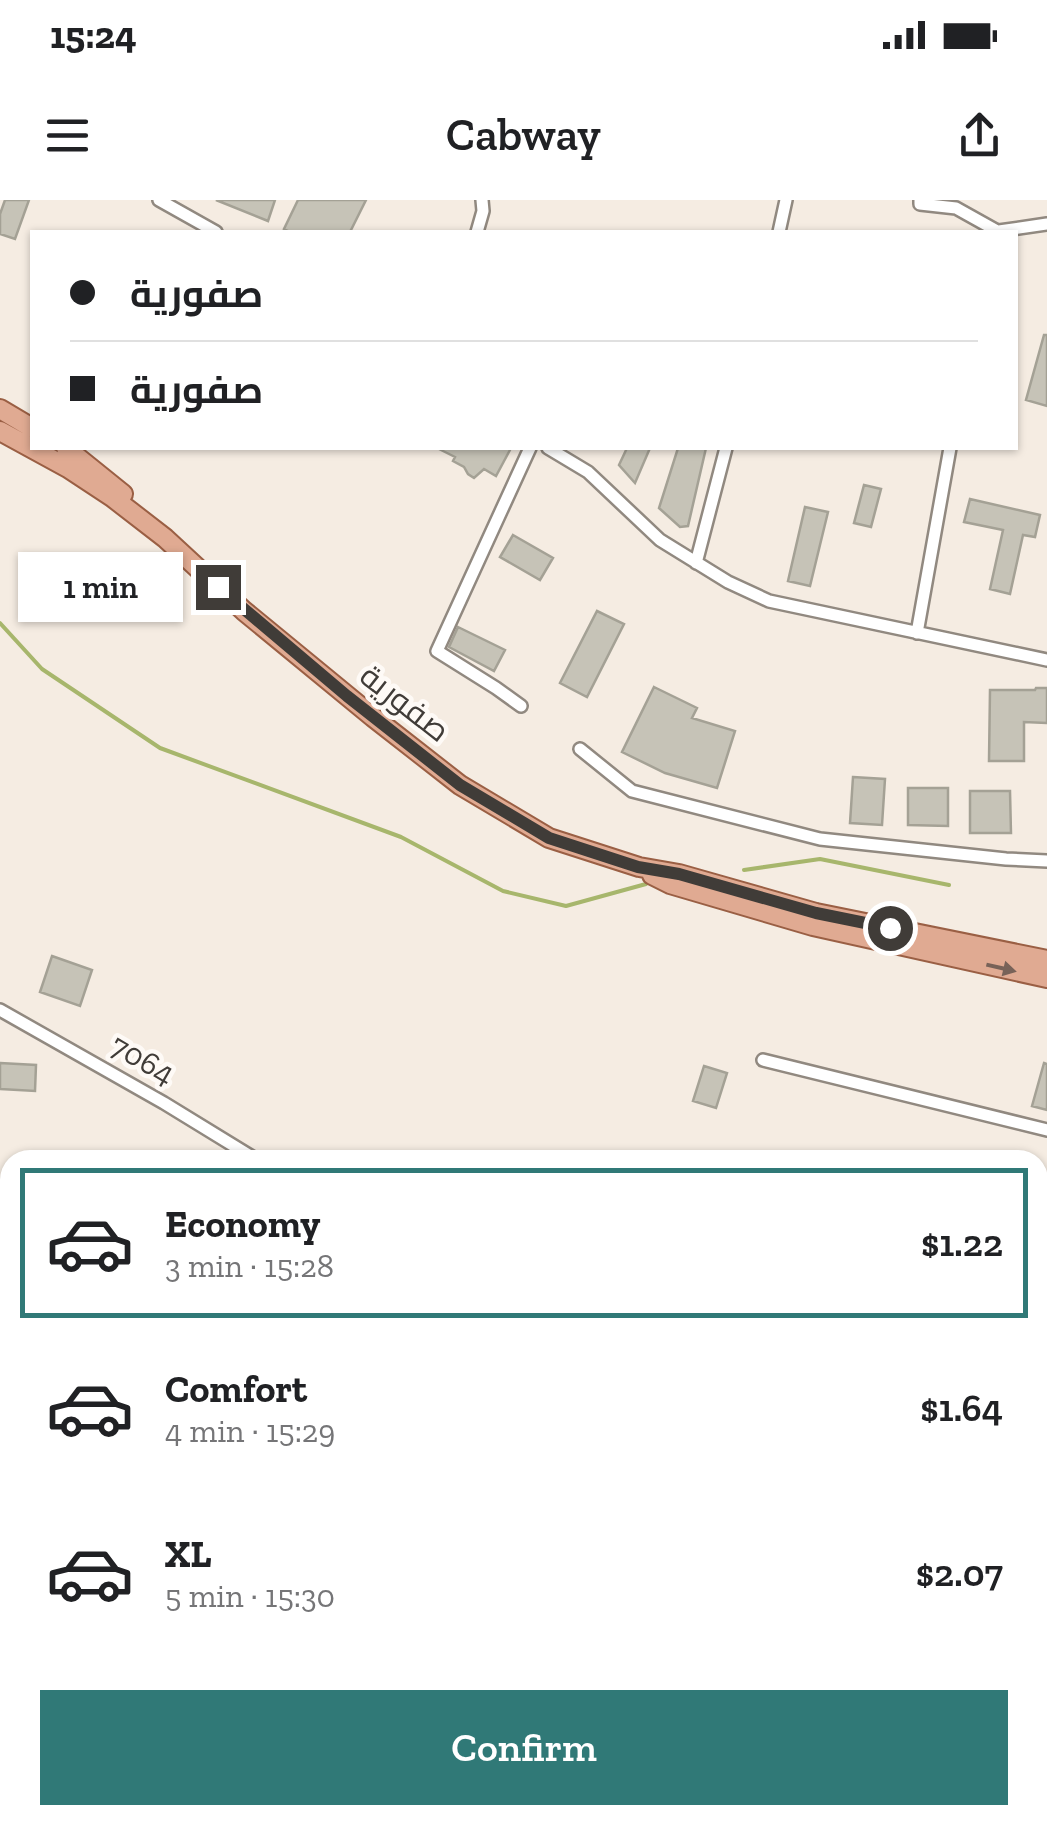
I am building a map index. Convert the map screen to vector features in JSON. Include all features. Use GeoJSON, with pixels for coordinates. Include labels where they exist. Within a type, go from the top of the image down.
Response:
{"type":"FeatureCollection","features":[{"type":"Feature","properties":{"kind":"main road"},"geometry":{"type":"LineString","coordinates":[[0,409],[30,427]]}},
{"type":"Feature","properties":{"kind":"main road"},"geometry":{"type":"LineString","coordinates":[[0,431],[30,448]]}},
{"type":"Feature","properties":{"kind":"main road"},"geometry":{"type":"LineString","coordinates":[[34,450],[90,482],[164,538]]}},
{"type":"Feature","properties":{"kind":"main road"},"geometry":{"type":"LineString","coordinates":[[69,450],[112,482],[164,538]]}},
{"type":"Feature","properties":{"kind":"main road","name":"صفورية"},"geometry":{"type":"LineString","coordinates":[[164,538],[244,611],[460,785],[549,838],[638,867],[679,874],[816,913],[1044,958]]}},
{"type":"Feature","properties":{"kind":"main road","name":"صفورية"},"geometry":{"type":"LineString","coordinates":[[638,867],[670,884],[813,926],[1047,978]]}},
{"type":"Feature","properties":{"kind":"street"},"geometry":{"type":"LineString","coordinates":[[159,200],[187,207],[214,230]]}},
{"type":"Feature","properties":{"kind":"street"},"geometry":{"type":"LineString","coordinates":[[478,230],[482,200]]}},
{"type":"Feature","properties":{"kind":"street"},"geometry":{"type":"LineString","coordinates":[[778,230],[786,200]]}},
{"type":"Feature","properties":{"kind":"street"},"geometry":{"type":"LineString","coordinates":[[920,200],[920,204],[956,208],[995,230]]}},
{"type":"Feature","properties":{"kind":"street"},"geometry":{"type":"LineString","coordinates":[[1011,230],[1047,224]]}},
{"type":"Feature","properties":{"kind":"street"},"geometry":{"type":"LineString","coordinates":[[521,706],[437,651],[529,450]]}},
{"type":"Feature","properties":{"kind":"street"},"geometry":{"type":"LineString","coordinates":[[551,450],[588,472],[660,540],[728,582],[770,601],[1041,659],[1047,649]]}},
{"type":"Feature","properties":{"kind":"street"},"geometry":{"type":"LineString","coordinates":[[696,563],[725,450]]}},
{"type":"Feature","properties":{"kind":"street"},"geometry":{"type":"LineString","coordinates":[[917,633],[950,450]]}},
{"type":"Feature","properties":{"kind":"street"},"geometry":{"type":"LineString","coordinates":[[580,749],[632,790],[820,839],[1047,861]]}},
{"type":"Feature","properties":{"kind":"street","name":"7064"},"geometry":{"type":"LineString","coordinates":[[0,1010],[241,1150]]}},
{"type":"Feature","properties":{"kind":"street"},"geometry":{"type":"LineString","coordinates":[[763,1060],[1047,1130]]}},
{"type":"Feature","properties":{"kind":"building"},"geometry":{"type":"Polygon","coordinates":[[[5,200],[29,200],[15,239],[0,234],[5,200]]]}},
{"type":"Feature","properties":{"kind":"building"},"geometry":{"type":"Polygon","coordinates":[[[216,200],[275,200],[268,221],[216,200]]]}},
{"type":"Feature","properties":{"kind":"building"},"geometry":{"type":"Polygon","coordinates":[[[298,200],[366,200],[351,230],[284,229],[298,200]]]}},
{"type":"Feature","properties":{"kind":"building"},"geometry":{"type":"Polygon","coordinates":[[[1047,335],[1047,406],[1026,400],[1047,335]]]}},
{"type":"Feature","properties":{"kind":"building"},"geometry":{"type":"Polygon","coordinates":[[[441,450],[510,450],[496,476],[484,469],[474,478],[453,461],[455,457],[441,450]]]}},
{"type":"Feature","properties":{"kind":"building"},"geometry":{"type":"Polygon","coordinates":[[[626,450],[649,450],[635,483],[619,465],[626,450]]]}},
{"type":"Feature","properties":{"kind":"building"},"geometry":{"type":"Polygon","coordinates":[[[677,450],[706,450],[688,526],[680,527],[659,508],[677,450]]]}},
{"type":"Feature","properties":{"kind":"building"},"geometry":{"type":"Polygon","coordinates":[[[864,485],[881,489],[871,527],[854,523],[864,485]]]}},
{"type":"Feature","properties":{"kind":"building"},"geometry":{"type":"Polygon","coordinates":[[[970,499],[1040,515],[1035,537],[1023,535],[1010,594],[990,589],[1003,530],[964,522],[970,499]]]}},
{"type":"Feature","properties":{"kind":"building"},"geometry":{"type":"Polygon","coordinates":[[[805,507],[828,512],[810,586],[788,581],[805,507]]]}},
{"type":"Feature","properties":{"kind":"building"},"geometry":{"type":"Polygon","coordinates":[[[513,535],[553,558],[540,580],[500,557],[513,535]]]}},
{"type":"Feature","properties":{"kind":"building"},"geometry":{"type":"Polygon","coordinates":[[[597,611],[624,624],[587,697],[560,683],[597,611]]]}},
{"type":"Feature","properties":{"kind":"building"},"geometry":{"type":"Polygon","coordinates":[[[458,627],[505,650],[494,671],[449,647],[458,627]]]}},
{"type":"Feature","properties":{"kind":"building"},"geometry":{"type":"Polygon","coordinates":[[[654,687],[697,708],[692,718],[735,731],[717,788],[665,773],[622,752],[654,687]]]}},
{"type":"Feature","properties":{"kind":"building"},"geometry":{"type":"Polygon","coordinates":[[[1047,688],[1047,723],[1024,722],[1024,761],[989,761],[990,690],[1047,688]]]}},
{"type":"Feature","properties":{"kind":"building"},"geometry":{"type":"Polygon","coordinates":[[[853,777],[885,779],[882,825],[850,823],[853,777]]]}},
{"type":"Feature","properties":{"kind":"building"},"geometry":{"type":"Polygon","coordinates":[[[908,788],[948,788],[948,826],[908,825],[908,788]]]}},
{"type":"Feature","properties":{"kind":"building"},"geometry":{"type":"Polygon","coordinates":[[[970,791],[1010,791],[1011,833],[970,833],[970,791]]]}},
{"type":"Feature","properties":{"kind":"building"},"geometry":{"type":"Polygon","coordinates":[[[52,956],[92,970],[80,1006],[40,992],[52,956]]]}},
{"type":"Feature","properties":{"kind":"building"},"geometry":{"type":"Polygon","coordinates":[[[0,1063],[36,1065],[35,1091],[0,1089],[0,1063]]]}},
{"type":"Feature","properties":{"kind":"building"},"geometry":{"type":"Polygon","coordinates":[[[1044,1063],[1047,1064],[1047,1110],[1032,1106],[1044,1063]]]}},
{"type":"Feature","properties":{"kind":"building"},"geometry":{"type":"Polygon","coordinates":[[[704,1066],[727,1073],[716,1108],[693,1101],[704,1066]]]}},
{"type":"Feature","properties":{"kind":"waterway"},"geometry":{"type":"LineString","coordinates":[[0,623],[42,669],[160,748],[401,837],[503,891],[566,906],[646,884]]}},
{"type":"Feature","properties":{"kind":"waterway"},"geometry":{"type":"LineString","coordinates":[[744,870],[820,859],[949,885]]}},
{"type":"Feature","properties":{"kind":"route"},"geometry":{"type":"LineString","coordinates":[[218,587],[460,785],[549,838],[638,867],[890,928]]}}]}
